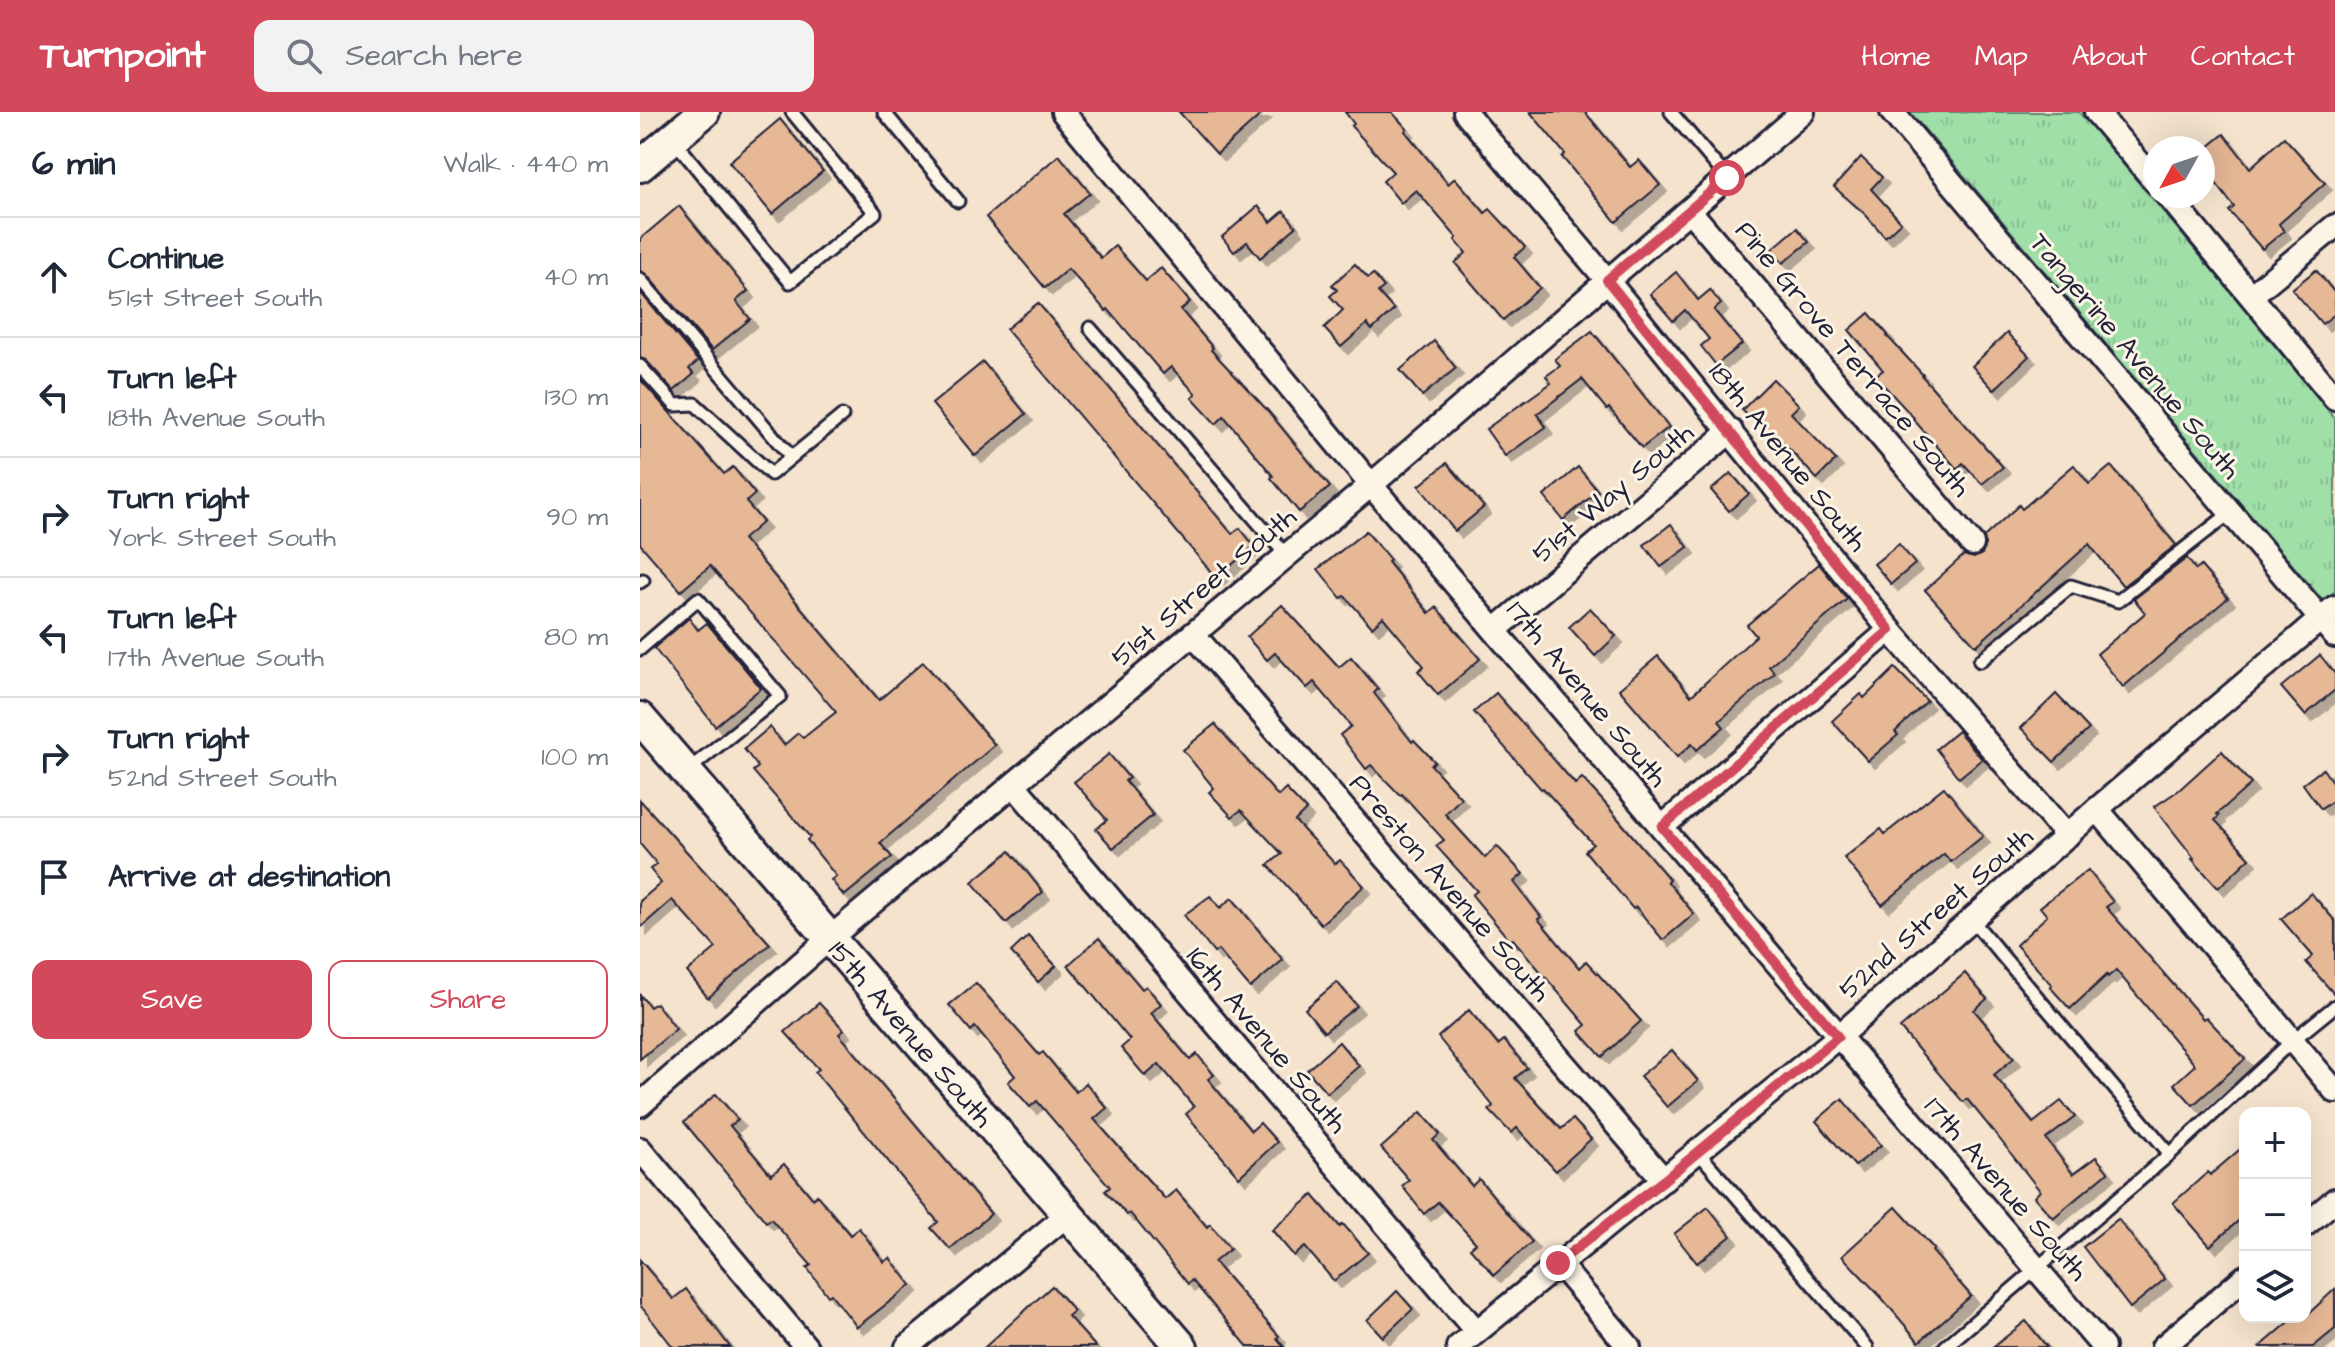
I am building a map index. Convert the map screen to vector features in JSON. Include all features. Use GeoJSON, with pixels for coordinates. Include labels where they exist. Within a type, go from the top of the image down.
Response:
{"type":"FeatureCollection","features":[{"type":"Feature","properties":{"kind":"street"},"geometry":{"type":"LineString","coordinates":[[641,164],[704,112]]}},
{"type":"Feature","properties":{"kind":"street","name":"17th Avenue South"},"geometry":{"type":"LineString","coordinates":[[1063,112],[1371,485],[2103,1347]]}},
{"type":"Feature","properties":{"kind":"street","name":"18th Avenue South"},"geometry":{"type":"LineString","coordinates":[[1465,112],[1731,431],[1890,630],[2067,836]]}},
{"type":"Feature","properties":{"kind":"street","name":"51st Street South"},"geometry":{"type":"LineString","coordinates":[[640,1105],[830,938],[1371,485],[1803,112]]}},
{"type":"Feature","properties":{"kind":"street","name":"Tangerine Avenue South"},"geometry":{"type":"LineString","coordinates":[[1892,112],[2230,513],[2330,621]]}},
{"type":"Feature","properties":{"kind":"street"},"geometry":{"type":"LineString","coordinates":[[2096,112],[2143,167]]}},
{"type":"Feature","properties":{"kind":"street"},"geometry":{"type":"LineString","coordinates":[[2178,208],[2335,398]]}},
{"type":"Feature","properties":{"kind":"street","name":"Pine Grove Terrace South"},"geometry":{"type":"LineString","coordinates":[[1690,211],[1972,544]]}},
{"type":"Feature","properties":{"kind":"street"},"geometry":{"type":"LineString","coordinates":[[2252,295],[2335,226]]}},
{"type":"Feature","properties":{"kind":"street","name":"51st Way South"},"geometry":{"type":"LineString","coordinates":[[1495,630],[1731,431]]}},
{"type":"Feature","properties":{"kind":"street","name":"52nd Street South"},"geometry":{"type":"LineString","coordinates":[[1458,1347],[1838,1037],[2097,809],[2330,621]]}},
{"type":"Feature","properties":{"kind":"street"},"geometry":{"type":"LineString","coordinates":[[1662,827],[1890,630]]}},
{"type":"Feature","properties":{"kind":"street","name":"Preston Avenue South"},"geometry":{"type":"LineString","coordinates":[[1193,634],[1664,1180]]}},
{"type":"Feature","properties":{"kind":"street","name":"15th Avenue South"},"geometry":{"type":"LineString","coordinates":[[640,718],[1182,1347]]}},
{"type":"Feature","properties":{"kind":"street","name":"16th Avenue South"},"geometry":{"type":"LineString","coordinates":[[1014,785],[1476,1331]]}},
{"type":"Feature","properties":{"kind":"street"},"geometry":{"type":"LineString","coordinates":[[2097,809],[2335,1091]]}},
{"type":"Feature","properties":{"kind":"street"},"geometry":{"type":"LineString","coordinates":[[640,1149],[806,1347]]}},
{"type":"Feature","properties":{"kind":"street"},"geometry":{"type":"LineString","coordinates":[[2311,1220],[2335,1200]]}},
{"type":"Feature","properties":{"kind":"street"},"geometry":{"type":"LineString","coordinates":[[907,1347],[1067,1215]]}},
{"type":"Feature","properties":{"kind":"street"},"geometry":{"type":"LineString","coordinates":[[1558,1263],[1629,1347]]}},
{"type":"Feature","properties":{"kind":"street"},"geometry":{"type":"LineString","coordinates":[[2163,1347],[2239,1282]]}},
{"type":"Feature","properties":{"kind":"lane"},"geometry":{"type":"LineString","coordinates":[[673,139],[790,282],[875,213],[792,112]]}},
{"type":"Feature","properties":{"kind":"lane"},"geometry":{"type":"LineString","coordinates":[[884,112],[958,201]]}},
{"type":"Feature","properties":{"kind":"lane"},"geometry":{"type":"LineString","coordinates":[[1671,112],[1727,178]]}},
{"type":"Feature","properties":{"kind":"lane"},"geometry":{"type":"LineString","coordinates":[[640,279],[791,457]]}},
{"type":"Feature","properties":{"kind":"lane"},"geometry":{"type":"LineString","coordinates":[[1090,328],[1286,555]]}},
{"type":"Feature","properties":{"kind":"lane"},"geometry":{"type":"LineString","coordinates":[[640,366],[675,405],[695,404],[771,474],[842,416]]}},
{"type":"Feature","properties":{"kind":"lane"},"geometry":{"type":"LineString","coordinates":[[1980,661],[2071,586],[2118,601],[2230,513]]}},
{"type":"Feature","properties":{"kind":"lane"},"geometry":{"type":"LineString","coordinates":[[640,649],[698,599],[780,696],[686,771]]}},
{"type":"Feature","properties":{"kind":"lane"},"geometry":{"type":"LineString","coordinates":[[1972,920],[2170,1154]]}},
{"type":"Feature","properties":{"kind":"lane"},"geometry":{"type":"LineString","coordinates":[[1945,1347],[2170,1154],[2292,1041],[2335,1006]]}},
{"type":"Feature","properties":{"kind":"lane"},"geometry":{"type":"LineString","coordinates":[[1698,1152],[1867,1347]]}},
{"type":"Feature","properties":{"kind":"green space"},"geometry":{"type":"Polygon","coordinates":[[[1910,112],[2079,112],[2143,188],[2143,208],[2160,208],[2335,419],[2335,591],[2323,601],[1910,112]]]}},
{"type":"Feature","properties":{"kind":"building"},"geometry":{"type":"Polygon","coordinates":[[[1179,112],[1264,112],[1217,154],[1179,112]]]}},
{"type":"Feature","properties":{"kind":"building"},"geometry":{"type":"Polygon","coordinates":[[[1345,112],[1392,112],[1448,184],[1455,178],[1485,213],[1490,209],[1525,247],[1514,257],[1540,288],[1503,320],[1455,263],[1466,253],[1455,240],[1457,238],[1416,190],[1401,203],[1383,181],[1393,172],[1351,126],[1354,124],[1345,112]]]}},
{"type":"Feature","properties":{"kind":"building"},"geometry":{"type":"Polygon","coordinates":[[[1530,112],[1585,112],[1630,167],[1639,160],[1660,185],[1616,222],[1562,157],[1565,154],[1530,112]]]}},
{"type":"Feature","properties":{"kind":"building"},"geometry":{"type":"Polygon","coordinates":[[[780,119],[823,171],[772,214],[729,162],[780,119]]]}},
{"type":"Feature","properties":{"kind":"building"},"geometry":{"type":"Polygon","coordinates":[[[2224,134],[2250,168],[2284,137],[2325,183],[2279,224],[2284,231],[2262,249],[2229,211],[2234,207],[2215,182],[2215,141],[2224,134]]]}},
{"type":"Feature","properties":{"kind":"building"},"geometry":{"type":"Polygon","coordinates":[[[1059,155],[1090,193],[1064,214],[1101,258],[1115,246],[1146,281],[1161,268],[1190,302],[1181,310],[1213,348],[1211,350],[1268,411],[1330,487],[1299,512],[1224,416],[1216,424],[1192,398],[1196,394],[1171,367],[1163,374],[1108,309],[1106,311],[1068,269],[1045,288],[986,217],[1059,155]]]}},
{"type":"Feature","properties":{"kind":"building"},"geometry":{"type":"Polygon","coordinates":[[[1861,157],[1882,177],[1871,189],[1901,222],[1885,237],[1865,214],[1834,187],[1861,157]]]}},
{"type":"Feature","properties":{"kind":"building"},"geometry":{"type":"Polygon","coordinates":[[[679,206],[748,291],[736,301],[750,319],[712,350],[646,274],[640,271],[640,239],[679,206]]]}},
{"type":"Feature","properties":{"kind":"building"},"geometry":{"type":"Polygon","coordinates":[[[1258,206],[1271,222],[1284,211],[1296,227],[1260,258],[1247,242],[1234,252],[1222,237],[1258,206]]]}},
{"type":"Feature","properties":{"kind":"building"},"geometry":{"type":"Polygon","coordinates":[[[1797,228],[1809,242],[1783,263],[1771,250],[1797,228]]]}},
{"type":"Feature","properties":{"kind":"building"},"geometry":{"type":"Polygon","coordinates":[[[1355,264],[1368,278],[1373,274],[1384,287],[1378,292],[1394,310],[1372,330],[1367,324],[1341,347],[1324,328],[1343,310],[1330,296],[1337,290],[1332,285],[1355,264]]]}},
{"type":"Feature","properties":{"kind":"building"},"geometry":{"type":"Polygon","coordinates":[[[2316,270],[2335,293],[2335,314],[2322,324],[2292,289],[2316,270]]]}},
{"type":"Feature","properties":{"kind":"building"},"geometry":{"type":"Polygon","coordinates":[[[1676,272],[1698,300],[1710,290],[1721,304],[1714,310],[1742,344],[1716,365],[1701,346],[1709,339],[1685,310],[1673,321],[1650,294],[1676,272]]]}},
{"type":"Feature","properties":{"kind":"building"},"geometry":{"type":"Polygon","coordinates":[[[640,292],[698,361],[689,369],[694,374],[674,391],[646,360],[640,358],[640,292]]]}},
{"type":"Feature","properties":{"kind":"building"},"geometry":{"type":"Polygon","coordinates":[[[1038,303],[1232,534],[1240,528],[1254,546],[1216,578],[1006,329],[1038,303]]]}},
{"type":"Feature","properties":{"kind":"building"},"geometry":{"type":"Polygon","coordinates":[[[1869,313],[2003,467],[1982,484],[1963,463],[1957,469],[1875,376],[1883,370],[1849,330],[1869,313]]]}},
{"type":"Feature","properties":{"kind":"building"},"geometry":{"type":"Polygon","coordinates":[[[1592,331],[1669,427],[1642,448],[1582,379],[1537,414],[1546,427],[1505,456],[1486,429],[1551,383],[1546,376],[1560,366],[1555,359],[1592,331]]]}},
{"type":"Feature","properties":{"kind":"building"},"geometry":{"type":"Polygon","coordinates":[[[2007,333],[2029,356],[1994,390],[1972,366],[2007,333]]]}},
{"type":"Feature","properties":{"kind":"building"},"geometry":{"type":"Polygon","coordinates":[[[1434,341],[1456,368],[1422,396],[1400,370],[1434,341]]]}},
{"type":"Feature","properties":{"kind":"building"},"geometry":{"type":"Polygon","coordinates":[[[983,362],[1026,414],[975,456],[932,404],[983,362]]]}},
{"type":"Feature","properties":{"kind":"building"},"geometry":{"type":"Polygon","coordinates":[[[640,379],[724,474],[733,467],[755,494],[746,502],[763,522],[743,539],[879,700],[923,662],[995,745],[880,843],[892,857],[844,896],[831,880],[836,876],[807,840],[810,837],[753,771],[758,767],[744,749],[770,727],[784,745],[798,733],[803,738],[836,712],[710,566],[681,591],[640,544],[640,379]]]}},
{"type":"Feature","properties":{"kind":"building"},"geometry":{"type":"Polygon","coordinates":[[[1773,379],[1799,405],[1791,413],[1836,460],[1817,479],[1773,432],[1769,436],[1742,410],[1773,379]]]}},
{"type":"Feature","properties":{"kind":"building"},"geometry":{"type":"Polygon","coordinates":[[[1447,463],[1484,507],[1455,531],[1419,486],[1447,463]]]}},
{"type":"Feature","properties":{"kind":"building"},"geometry":{"type":"Polygon","coordinates":[[[2074,465],[2089,484],[2111,466],[2176,545],[2123,586],[2089,544],[1976,646],[1925,590],[1964,555],[1974,558],[1982,554],[1984,537],[2019,505],[2022,509],[2074,465]]]}},
{"type":"Feature","properties":{"kind":"building"},"geometry":{"type":"Polygon","coordinates":[[[1578,467],[1598,491],[1563,520],[1544,496],[1578,467]]]}},
{"type":"Feature","properties":{"kind":"building"},"geometry":{"type":"Polygon","coordinates":[[[1731,473],[1749,494],[1729,511],[1711,490],[1731,473]]]}},
{"type":"Feature","properties":{"kind":"building"},"geometry":{"type":"Polygon","coordinates":[[[1671,524],[1688,547],[1661,567],[1644,545],[1671,524]]]}},
{"type":"Feature","properties":{"kind":"building"},"geometry":{"type":"Polygon","coordinates":[[[1366,531],[1429,613],[1436,607],[1480,659],[1438,695],[1418,671],[1424,666],[1383,617],[1372,627],[1345,596],[1341,598],[1318,569],[1366,531]]]}},
{"type":"Feature","properties":{"kind":"building"},"geometry":{"type":"Polygon","coordinates":[[[1899,544],[1915,564],[1891,584],[1874,564],[1899,544]]]}},
{"type":"Feature","properties":{"kind":"building"},"geometry":{"type":"Polygon","coordinates":[[[2187,558],[2196,570],[2201,566],[2228,598],[2123,687],[2097,654],[2145,613],[2134,599],[2187,558]]]}},
{"type":"Feature","properties":{"kind":"building"},"geometry":{"type":"Polygon","coordinates":[[[1819,564],[1847,599],[1769,666],[1775,673],[1719,721],[1724,727],[1697,750],[1692,744],[1677,757],[1619,689],[1658,656],[1691,696],[1756,636],[1747,625],[1819,564]]]}},
{"type":"Feature","properties":{"kind":"building"},"geometry":{"type":"Polygon","coordinates":[[[1282,605],[1339,667],[1351,657],[1378,689],[1374,693],[1412,742],[1414,740],[1435,762],[1431,765],[1461,798],[1445,814],[1485,858],[1497,846],[1523,874],[1514,882],[1541,917],[1538,919],[1579,968],[1586,961],[1641,1021],[1602,1057],[1579,1031],[1586,1025],[1513,939],[1510,941],[1472,895],[1477,891],[1436,846],[1444,840],[1371,765],[1366,769],[1340,735],[1351,726],[1314,682],[1307,688],[1275,653],[1267,660],[1247,637],[1282,605]]]}},
{"type":"Feature","properties":{"kind":"building"},"geometry":{"type":"Polygon","coordinates":[[[1590,608],[1616,636],[1595,656],[1569,627],[1590,608]]]}},
{"type":"Feature","properties":{"kind":"building"},"geometry":{"type":"Polygon","coordinates":[[[689,618],[698,630],[707,623],[761,688],[715,726],[654,648],[689,618]]]}},
{"type":"Feature","properties":{"kind":"building"},"geometry":{"type":"Polygon","coordinates":[[[2320,655],[2335,674],[2335,690],[2305,715],[2281,687],[2320,655]]]}},
{"type":"Feature","properties":{"kind":"building"},"geometry":{"type":"Polygon","coordinates":[[[1895,668],[1927,701],[1895,732],[1898,735],[1868,761],[1832,721],[1861,694],[1864,698],[1895,668]]]}},
{"type":"Feature","properties":{"kind":"building"},"geometry":{"type":"Polygon","coordinates":[[[1496,693],[1575,784],[1582,778],[1602,800],[1669,879],[1667,881],[1694,914],[1663,940],[1585,851],[1593,844],[1474,712],[1496,693]]]}},
{"type":"Feature","properties":{"kind":"building"},"geometry":{"type":"Polygon","coordinates":[[[2056,694],[2089,729],[2054,762],[2021,728],[2056,694]]]}},
{"type":"Feature","properties":{"kind":"building"},"geometry":{"type":"Polygon","coordinates":[[[1215,724],[1278,796],[1286,789],[1306,810],[1295,821],[1335,864],[1340,860],[1364,886],[1321,924],[1268,865],[1282,854],[1241,810],[1232,817],[1209,792],[1214,788],[1183,750],[1215,724]]]}},
{"type":"Feature","properties":{"kind":"building"},"geometry":{"type":"Polygon","coordinates":[[[1958,731],[1982,759],[1959,778],[1936,749],[1958,731]]]}},
{"type":"Feature","properties":{"kind":"building"},"geometry":{"type":"Polygon","coordinates":[[[2222,751],[2251,784],[2217,814],[2219,816],[2215,820],[2250,858],[2218,888],[2192,859],[2154,807],[2179,790],[2222,751]]]}},
{"type":"Feature","properties":{"kind":"building"},"geometry":{"type":"Polygon","coordinates":[[[1109,754],[1129,778],[1125,781],[1153,815],[1113,848],[1096,829],[1107,820],[1074,782],[1109,754]]]}},
{"type":"Feature","properties":{"kind":"building"},"geometry":{"type":"Polygon","coordinates":[[[2323,769],[2335,786],[2335,799],[2321,809],[2303,784],[2323,769]]]}},
{"type":"Feature","properties":{"kind":"building"},"geometry":{"type":"Polygon","coordinates":[[[1944,787],[1983,836],[1951,862],[1944,854],[1882,905],[1844,858],[1881,829],[1885,834],[1944,787]]]}},
{"type":"Feature","properties":{"kind":"building"},"geometry":{"type":"Polygon","coordinates":[[[640,800],[770,944],[708,998],[687,972],[716,948],[672,900],[640,928],[640,901],[661,883],[650,869],[657,864],[640,844],[640,800]]]}},
{"type":"Feature","properties":{"kind":"building"},"geometry":{"type":"Polygon","coordinates":[[[1010,851],[1043,892],[1006,923],[972,882],[1010,851]]]}},
{"type":"Feature","properties":{"kind":"building"},"geometry":{"type":"Polygon","coordinates":[[[2088,870],[2113,902],[2106,907],[2203,1019],[2206,1017],[2245,1059],[2193,1105],[2174,1084],[2195,1065],[2116,970],[2070,1009],[2016,945],[2047,916],[2040,907],[2088,870]]]}},
{"type":"Feature","properties":{"kind":"building"},"geometry":{"type":"Polygon","coordinates":[[[2311,893],[2335,921],[2335,995],[2306,962],[2313,956],[2281,919],[2311,893]]]}},
{"type":"Feature","properties":{"kind":"building"},"geometry":{"type":"Polygon","coordinates":[[[1210,896],[1220,908],[1232,898],[1283,960],[1250,988],[1218,950],[1214,953],[1184,915],[1210,896]]]}},
{"type":"Feature","properties":{"kind":"building"},"geometry":{"type":"Polygon","coordinates":[[[1028,936],[1056,966],[1038,982],[1011,952],[1028,936]]]}},
{"type":"Feature","properties":{"kind":"building"},"geometry":{"type":"Polygon","coordinates":[[[1099,938],[1142,989],[1146,986],[1161,1004],[1151,1013],[1190,1060],[1197,1054],[1214,1075],[1208,1079],[1251,1131],[1260,1123],[1277,1142],[1239,1177],[1186,1114],[1194,1107],[1159,1064],[1145,1076],[1121,1048],[1130,1040],[1068,965],[1099,938]]]}},
{"type":"Feature","properties":{"kind":"building"},"geometry":{"type":"Polygon","coordinates":[[[1965,973],[1987,999],[1974,1010],[2014,1058],[1994,1075],[2033,1123],[2061,1101],[2075,1117],[2046,1139],[2073,1174],[2096,1157],[2108,1172],[2053,1218],[2034,1197],[2040,1191],[1998,1137],[1967,1099],[1963,1102],[1900,1028],[1965,973]]]}},
{"type":"Feature","properties":{"kind":"building"},"geometry":{"type":"Polygon","coordinates":[[[1337,982],[1357,1006],[1324,1032],[1305,1009],[1337,982]]]}},
{"type":"Feature","properties":{"kind":"building"},"geometry":{"type":"Polygon","coordinates":[[[976,983],[1039,1055],[1043,1052],[1076,1092],[1086,1083],[1107,1108],[1094,1119],[1165,1199],[1176,1190],[1207,1227],[1210,1224],[1230,1249],[1214,1262],[1279,1336],[1277,1338],[1284,1347],[1248,1347],[1192,1280],[1188,1284],[1130,1213],[1127,1215],[1105,1191],[1110,1187],[1037,1101],[1030,1107],[1008,1082],[1015,1076],[975,1027],[971,1031],[949,1005],[976,983]]]}},
{"type":"Feature","properties":{"kind":"building"},"geometry":{"type":"Polygon","coordinates":[[[640,995],[650,1007],[656,1003],[676,1029],[640,1059],[640,995]]]}},
{"type":"Feature","properties":{"kind":"building"},"geometry":{"type":"Polygon","coordinates":[[[819,1003],[844,1030],[839,1034],[991,1214],[950,1249],[931,1228],[938,1222],[815,1072],[819,1069],[785,1032],[819,1003]]]}},
{"type":"Feature","properties":{"kind":"building"},"geometry":{"type":"Polygon","coordinates":[[[1469,1010],[1498,1045],[1504,1040],[1527,1068],[1515,1078],[1561,1129],[1573,1119],[1591,1139],[1556,1171],[1517,1128],[1511,1133],[1489,1110],[1493,1106],[1438,1037],[1469,1010]]]}},
{"type":"Feature","properties":{"kind":"building"},"geometry":{"type":"Polygon","coordinates":[[[1339,1042],[1359,1066],[1327,1093],[1307,1070],[1339,1042]]]}},
{"type":"Feature","properties":{"kind":"building"},"geometry":{"type":"Polygon","coordinates":[[[1672,1050],[1698,1081],[1667,1107],[1640,1076],[1672,1050]]]}},
{"type":"Feature","properties":{"kind":"building"},"geometry":{"type":"Polygon","coordinates":[[[716,1094],[738,1120],[730,1126],[771,1175],[784,1164],[813,1199],[817,1195],[850,1235],[859,1228],[884,1262],[890,1258],[911,1285],[857,1327],[807,1268],[811,1265],[771,1219],[766,1222],[684,1122],[716,1094]]]}},
{"type":"Feature","properties":{"kind":"building"},"geometry":{"type":"Polygon","coordinates":[[[1842,1099],[1881,1145],[1855,1166],[1816,1121],[1842,1099]]]}},
{"type":"Feature","properties":{"kind":"building"},"geometry":{"type":"Polygon","coordinates":[[[1421,1112],[1440,1134],[1433,1140],[1472,1186],[1479,1179],[1532,1242],[1494,1275],[1470,1248],[1476,1243],[1438,1202],[1424,1214],[1402,1186],[1409,1180],[1381,1148],[1421,1112]]]}},
{"type":"Feature","properties":{"kind":"building"},"geometry":{"type":"Polygon","coordinates":[[[2239,1150],[2239,1220],[2210,1246],[2173,1203],[2208,1172],[2210,1175],[2239,1150]]]}},
{"type":"Feature","properties":{"kind":"building"},"geometry":{"type":"Polygon","coordinates":[[[1313,1195],[1340,1227],[1343,1224],[1368,1253],[1334,1281],[1305,1247],[1294,1256],[1272,1230],[1313,1195]]]}},
{"type":"Feature","properties":{"kind":"building"},"geometry":{"type":"Polygon","coordinates":[[[1708,1207],[1731,1236],[1697,1263],[1674,1234],[1708,1207]]]}},
{"type":"Feature","properties":{"kind":"building"},"geometry":{"type":"Polygon","coordinates":[[[1896,1207],[1971,1296],[1919,1342],[1842,1256],[1896,1207]]]}},
{"type":"Feature","properties":{"kind":"building"},"geometry":{"type":"Polygon","coordinates":[[[2118,1219],[2165,1279],[2130,1308],[2083,1247],[2118,1219]]]}},
{"type":"Feature","properties":{"kind":"building"},"geometry":{"type":"Polygon","coordinates":[[[640,1260],[673,1299],[686,1289],[730,1347],[673,1347],[640,1305],[640,1260]]]}},
{"type":"Feature","properties":{"kind":"building"},"geometry":{"type":"Polygon","coordinates":[[[1052,1286],[1074,1311],[1068,1316],[1096,1347],[985,1347],[1052,1286]]]}},
{"type":"Feature","properties":{"kind":"building"},"geometry":{"type":"Polygon","coordinates":[[[2335,1289],[2335,1329],[2313,1347],[2260,1347],[2288,1323],[2311,1323],[2311,1311],[2335,1289]]]}},
{"type":"Feature","properties":{"kind":"building"},"geometry":{"type":"Polygon","coordinates":[[[1397,1291],[1413,1309],[1383,1337],[1367,1320],[1397,1291]]]}},
{"type":"Feature","properties":{"kind":"building"},"geometry":{"type":"Polygon","coordinates":[[[2026,1321],[2047,1347],[1993,1347],[2026,1321]]]}},
{"type":"Feature","properties":{"kind":"route"},"geometry":{"type":"LineString","coordinates":[[1558,1263],[1838,1037],[1662,827],[1890,630],[1607,280],[1727,178]]}}]}
